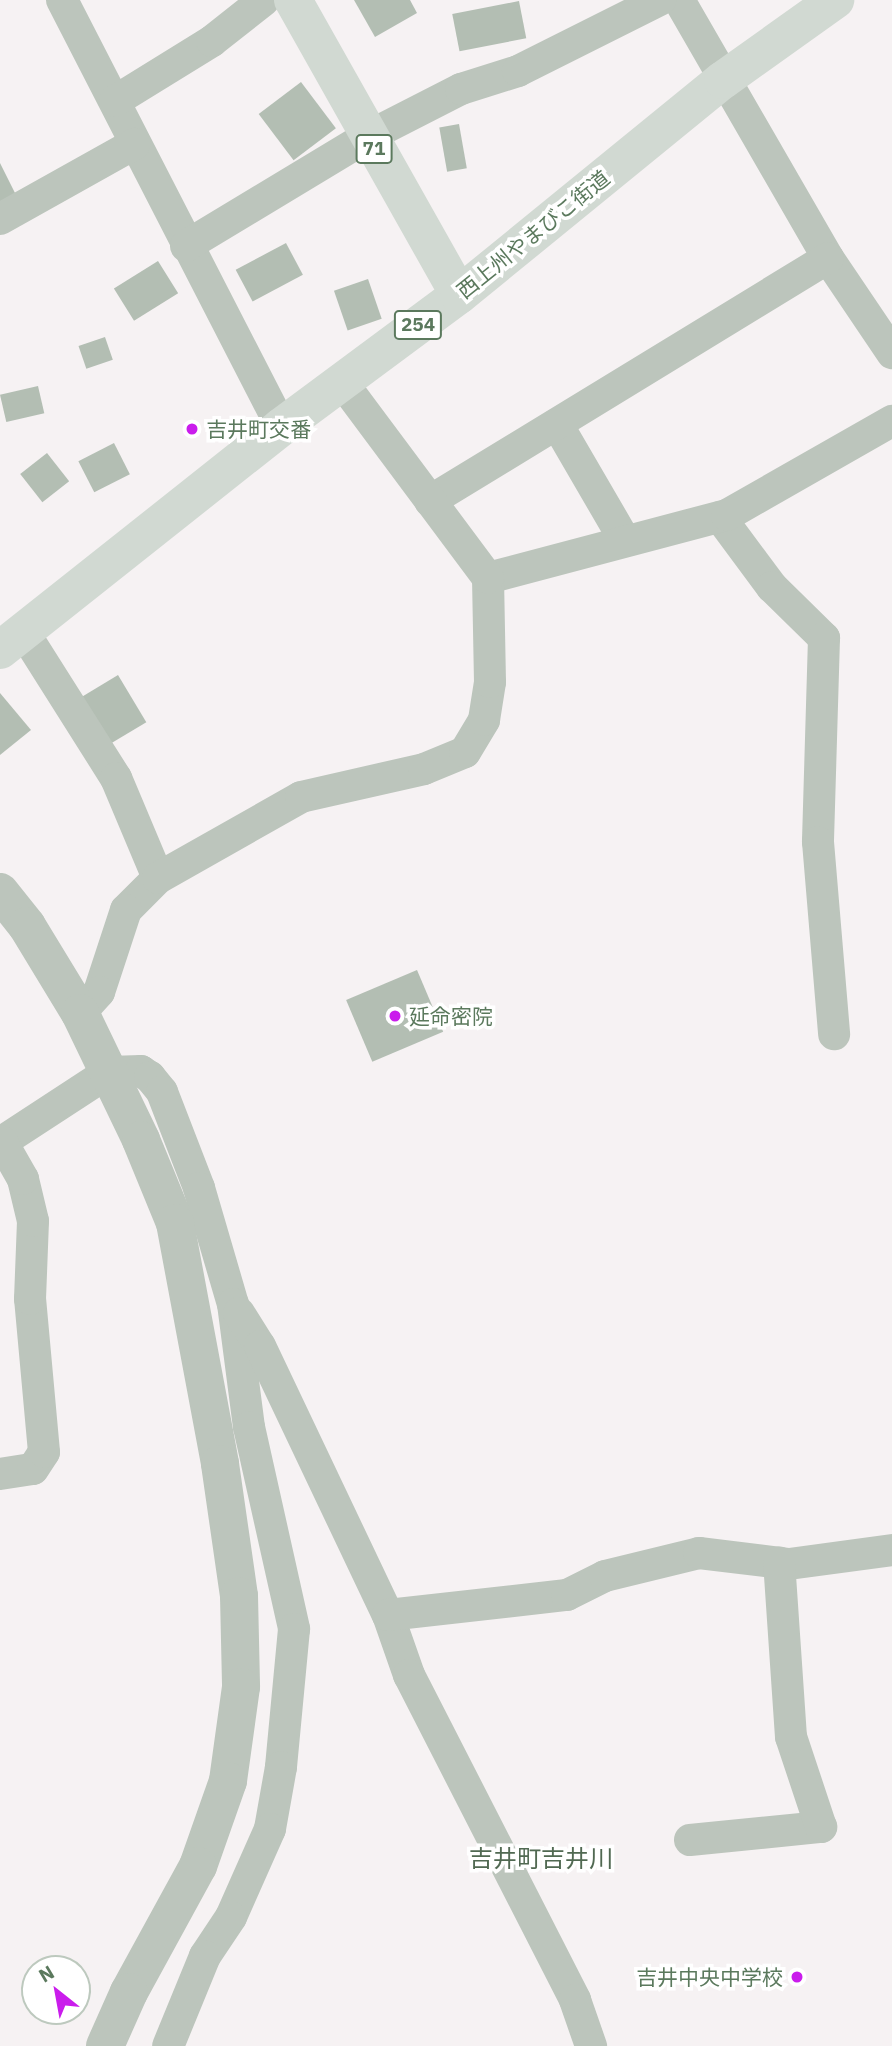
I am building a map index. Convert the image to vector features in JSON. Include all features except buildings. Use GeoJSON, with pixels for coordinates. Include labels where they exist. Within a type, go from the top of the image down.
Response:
{"type":"FeatureCollection","features":[{"type":"Feature","properties":{"kind":"main road","name":"71"},"geometry":{"type":"LineString","coordinates":[[293,0],[367,137],[459,295]]}},
{"type":"Feature","properties":{"kind":"main road","name":"西上州やまびこ街道"},"geometry":{"type":"LineString","coordinates":[[11,641],[281,427],[459,295],[723,79],[835,0]]}},
{"type":"Feature","properties":{"kind":"street"},"geometry":{"type":"LineString","coordinates":[[62,0],[281,427]]}},
{"type":"Feature","properties":{"kind":"street"},"geometry":{"type":"LineString","coordinates":[[115,101],[212,41],[264,0]]}},
{"type":"Feature","properties":{"kind":"street"},"geometry":{"type":"LineString","coordinates":[[186,246],[367,137],[461,89],[518,71],[660,0]]}},
{"type":"Feature","properties":{"kind":"street"},"geometry":{"type":"LineString","coordinates":[[679,0],[828,258],[892,353]]}},
{"type":"Feature","properties":{"kind":"street"},"geometry":{"type":"LineString","coordinates":[[0,219],[134,144]]}},
{"type":"Feature","properties":{"kind":"street"},"geometry":{"type":"LineString","coordinates":[[430,501],[828,258]]}},
{"type":"Feature","properties":{"kind":"street"},"geometry":{"type":"LineString","coordinates":[[80,1013],[99,992],[126,910],[158,878],[301,797],[424,769],[465,752],[484,720],[490,682],[488,578],[341,381]]}},
{"type":"Feature","properties":{"kind":"street"},"geometry":{"type":"LineString","coordinates":[[488,578],[720,517],[892,421]]}},
{"type":"Feature","properties":{"kind":"street"},"geometry":{"type":"LineString","coordinates":[[557,424],[625,541]]}},
{"type":"Feature","properties":{"kind":"street"},"geometry":{"type":"LineString","coordinates":[[720,517],[772,587],[824,638],[818,842],[834,1034]]}},
{"type":"Feature","properties":{"kind":"street"},"geometry":{"type":"LineString","coordinates":[[11,641],[116,778],[158,878]]}},
{"type":"Feature","properties":{"kind":"street"},"geometry":{"type":"LineString","coordinates":[[0,892],[27,926],[80,1013],[109,1072],[175,1223],[218,1451],[237,1583],[241,1687],[228,1781],[198,1867],[129,1992],[105,2046]]}},
{"type":"Feature","properties":{"kind":"street"},"geometry":{"type":"LineString","coordinates":[[0,1474],[33,1469],[44,1452],[30,1299],[33,1221],[23,1179],[1,1142],[109,1072],[141,1071],[150,1077],[162,1092],[199,1188],[233,1304],[249,1427],[294,1629],[281,1767],[270,1829],[231,1917],[205,1956],[167,2046]]}},
{"type":"Feature","properties":{"kind":"street"},"geometry":{"type":"LineString","coordinates":[[233,1304],[260,1346],[388,1615],[409,1675],[575,2000],[591,2046]]}},
{"type":"Feature","properties":{"kind":"street"},"geometry":{"type":"LineString","coordinates":[[388,1615],[566,1595],[605,1576],[699,1553],[779,1562],[892,1550]]}},
{"type":"Feature","properties":{"kind":"street"},"geometry":{"type":"LineString","coordinates":[[690,1840],[821,1827],[791,1737],[779,1562]]}},
{"type":"Feature","properties":{"kind":"place","name":"吉井町交番"},"geometry":{"type":"Point","coordinates":[192,429]}},
{"type":"Feature","properties":{"kind":"place","name":"延命密院"},"geometry":{"type":"Point","coordinates":[395,1016]}},
{"type":"Feature","properties":{"kind":"place","name":"吉井中央中学校"},"geometry":{"type":"Point","coordinates":[797,1977]}},
{"type":"Feature","properties":{"kind":"district","name":"吉井町吉井川"},"geometry":{"type":"Point","coordinates":[541,1859]}}]}
